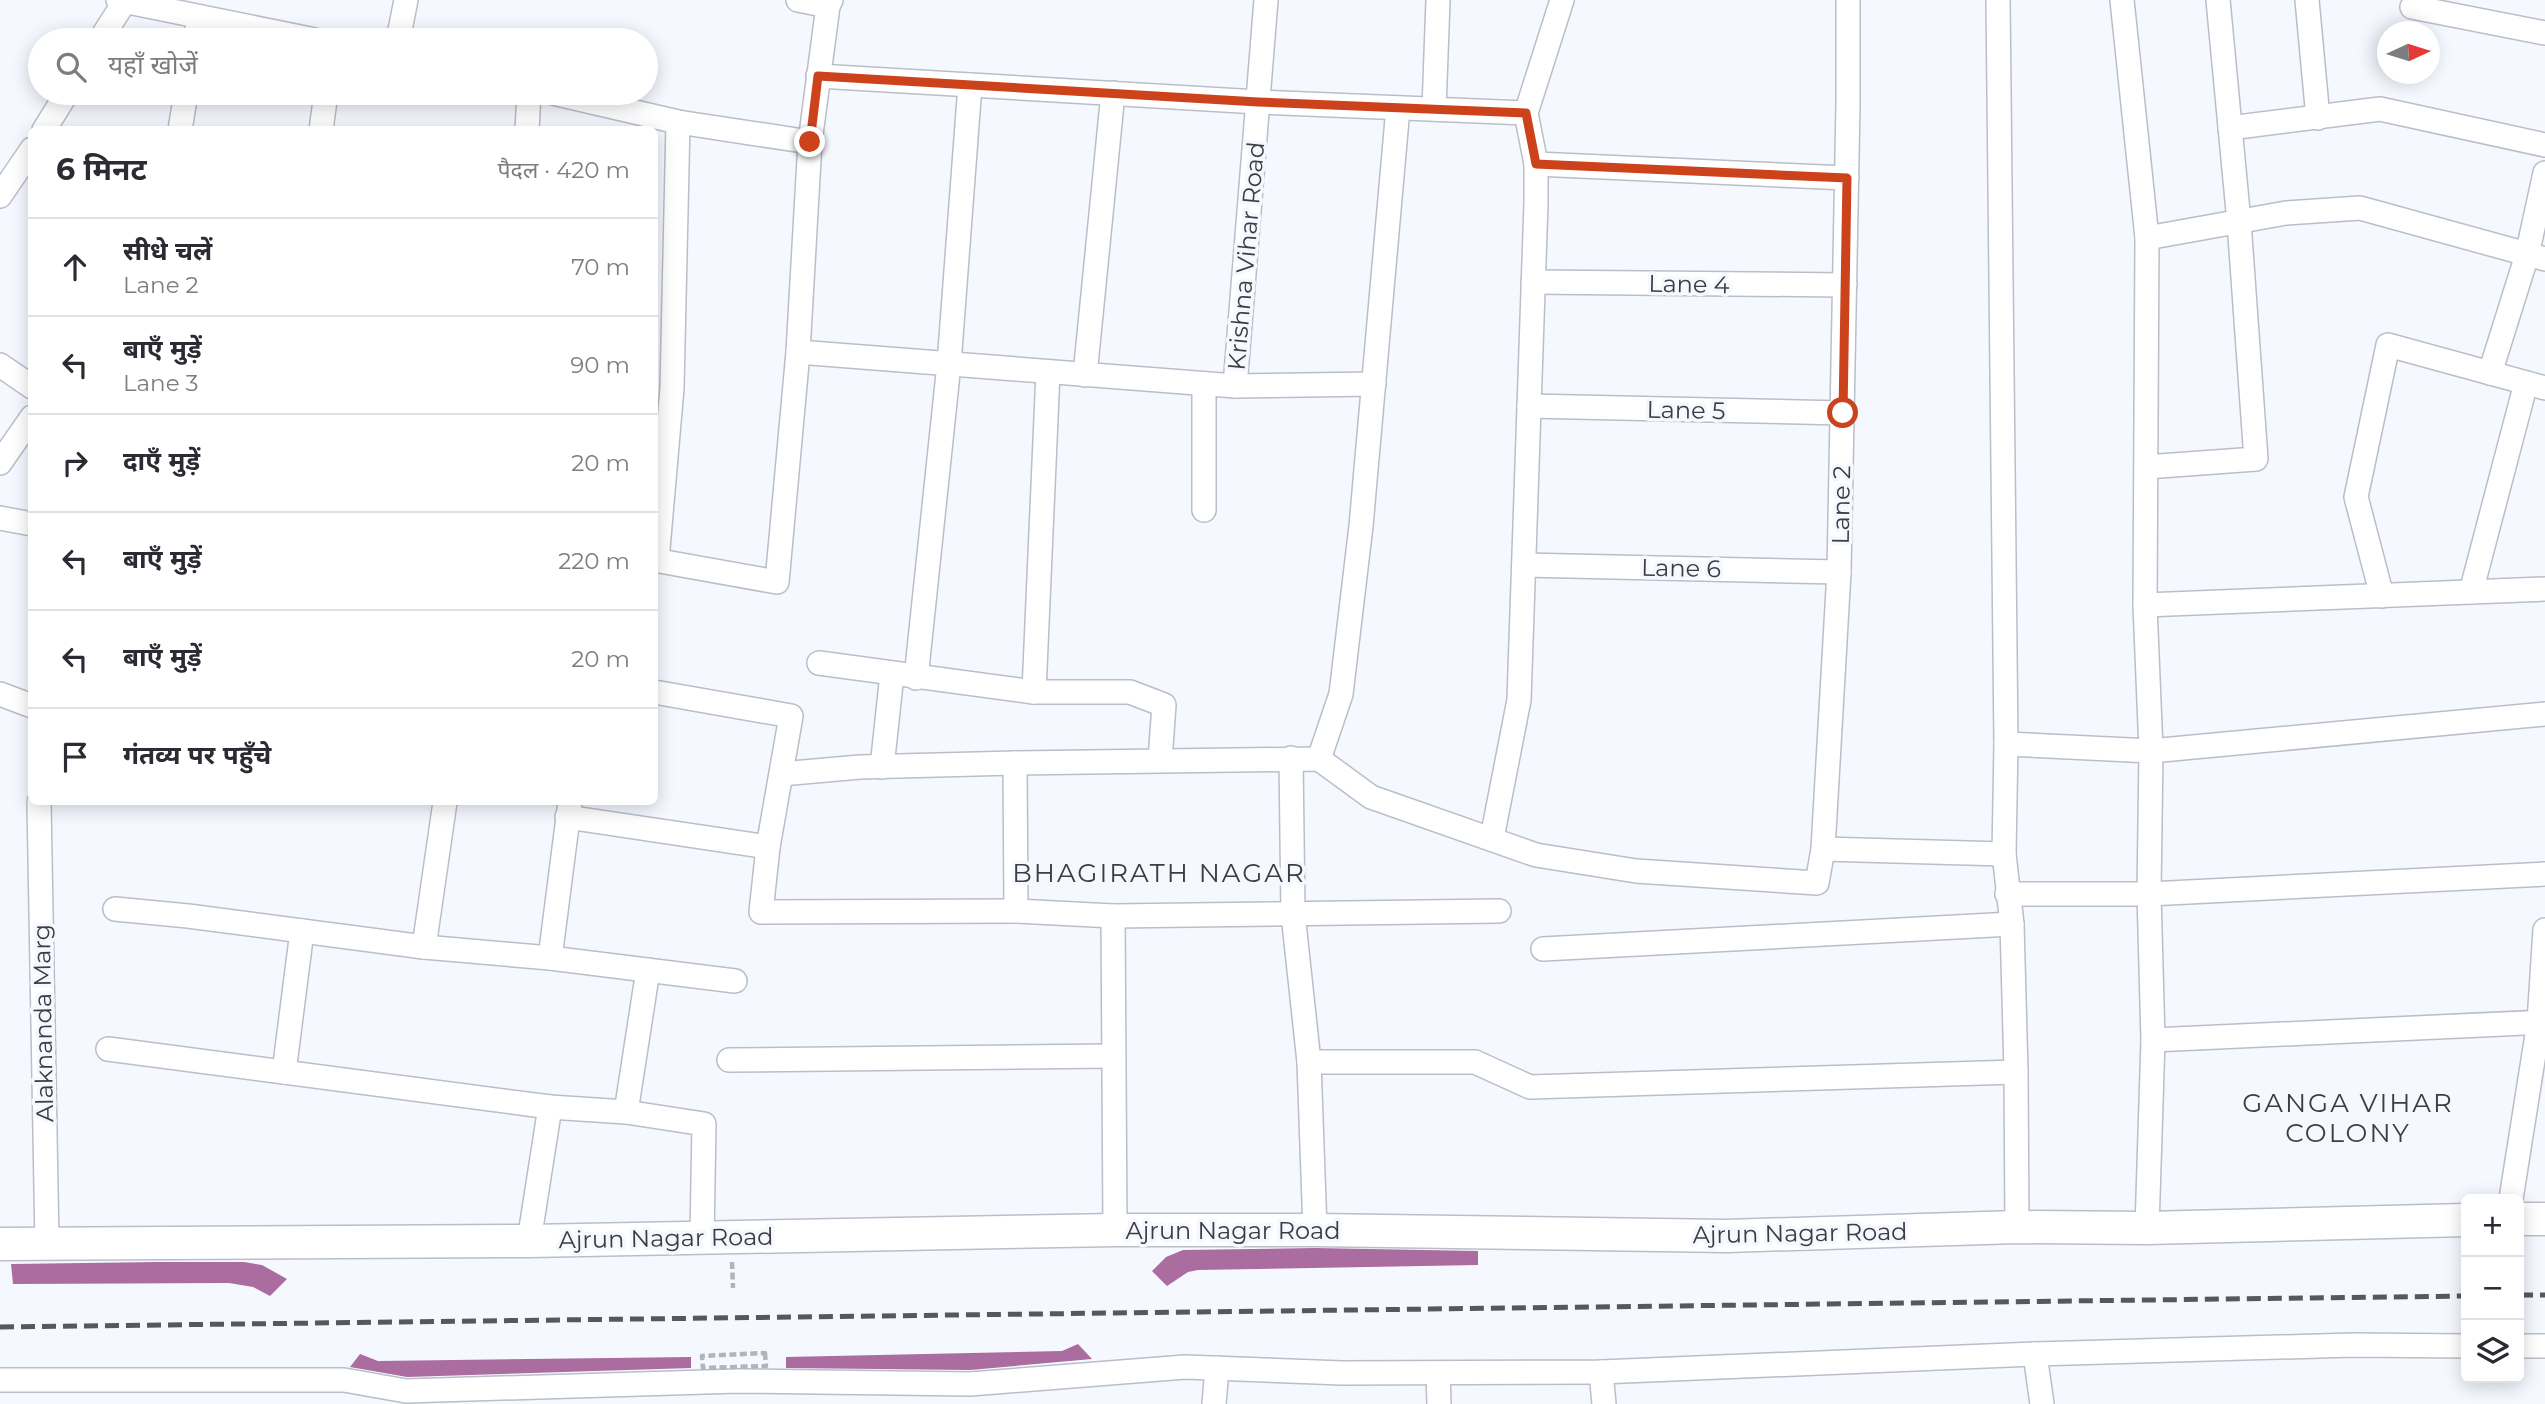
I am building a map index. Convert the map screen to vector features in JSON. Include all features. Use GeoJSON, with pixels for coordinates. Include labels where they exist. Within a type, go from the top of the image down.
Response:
{"type":"FeatureCollection","features":[{"type":"Feature","properties":{"kind":"street"},"geometry":{"type":"LineString","coordinates":[[400,28],[406,0]]}},
{"type":"Feature","properties":{"kind":"street"},"geometry":{"type":"LineString","coordinates":[[658,560],[777,582],[798,352],[810,142],[829,3],[797,0]]}},
{"type":"Feature","properties":{"kind":"street","name":"Krishna Vihar Road"},"geometry":{"type":"LineString","coordinates":[[1235,386],[1266,0]]}},
{"type":"Feature","properties":{"kind":"street"},"geometry":{"type":"LineString","coordinates":[[1434,109],[1438,0]]}},
{"type":"Feature","properties":{"kind":"street"},"geometry":{"type":"LineString","coordinates":[[781,774],[883,766],[1015,762],[1319,759],[1371,796],[1492,838],[1519,701],[1536,164],[1526,113],[1562,0]]}},
{"type":"Feature","properties":{"kind":"street","name":"Lane 2"},"geometry":{"type":"LineString","coordinates":[[1492,838],[1536,855],[1636,871],[1817,883],[1823,849],[1839,572],[1847,178],[1847,0]]}},
{"type":"Feature","properties":{"kind":"street"},"geometry":{"type":"LineString","coordinates":[[1998,0],[2006,744],[2004,854],[2012,924],[2017,1227]]}},
{"type":"Feature","properties":{"kind":"street"},"geometry":{"type":"LineString","coordinates":[[2122,0],[2147,238],[2146,605],[2151,751],[2148,894],[2152,1040],[2147,1228]]}},
{"type":"Feature","properties":{"kind":"street"},"geometry":{"type":"LineString","coordinates":[[2146,467],[2256,459],[2239,222],[2218,0]]}},
{"type":"Feature","properties":{"kind":"street"},"geometry":{"type":"LineString","coordinates":[[2307,0],[2318,118]]}},
{"type":"Feature","properties":{"kind":"street"},"geometry":{"type":"LineString","coordinates":[[106,28],[121,1],[194,28]]}},
{"type":"Feature","properties":{"kind":"street"},"geometry":{"type":"LineString","coordinates":[[2412,7],[2545,33]]}},
{"type":"Feature","properties":{"kind":"street"},"geometry":{"type":"LineString","coordinates":[[818,76],[1258,102],[1526,113]]}},
{"type":"Feature","properties":{"kind":"street"},"geometry":{"type":"LineString","coordinates":[[916,678],[949,364],[970,85]]}},
{"type":"Feature","properties":{"kind":"street"},"geometry":{"type":"LineString","coordinates":[[1085,374],[1113,93]]}},
{"type":"Feature","properties":{"kind":"street"},"geometry":{"type":"LineString","coordinates":[[46,126],[60,105]]}},
{"type":"Feature","properties":{"kind":"street"},"geometry":{"type":"LineString","coordinates":[[181,126],[184,105]]}},
{"type":"Feature","properties":{"kind":"street"},"geometry":{"type":"LineString","coordinates":[[322,126],[324,105]]}},
{"type":"Feature","properties":{"kind":"street"},"geometry":{"type":"LineString","coordinates":[[527,126],[528,105]]}},
{"type":"Feature","properties":{"kind":"street"},"geometry":{"type":"LineString","coordinates":[[605,105],[678,122],[810,142]]}},
{"type":"Feature","properties":{"kind":"street"},"geometry":{"type":"LineString","coordinates":[[1319,759],[1341,694],[1361,526],[1398,107]]}},
{"type":"Feature","properties":{"kind":"street"},"geometry":{"type":"LineString","coordinates":[[2230,128],[2381,109],[2545,145]]}},
{"type":"Feature","properties":{"kind":"street"},"geometry":{"type":"LineString","coordinates":[[658,511],[678,122]]}},
{"type":"Feature","properties":{"kind":"street"},"geometry":{"type":"LineString","coordinates":[[1536,164],[1847,178]]}},
{"type":"Feature","properties":{"kind":"street"},"geometry":{"type":"LineString","coordinates":[[2490,373],[2536,257],[2545,173]]}},
{"type":"Feature","properties":{"kind":"street"},"geometry":{"type":"LineString","coordinates":[[0,196],[24,180]]}},
{"type":"Feature","properties":{"kind":"street"},"geometry":{"type":"LineString","coordinates":[[2147,238],[2286,214],[2360,208],[2536,257]]}},
{"type":"Feature","properties":{"kind":"street","name":"Lane 4"},"geometry":{"type":"LineString","coordinates":[[1533,282],[1845,285]]}},
{"type":"Feature","properties":{"kind":"street"},"geometry":{"type":"LineString","coordinates":[[2382,596],[2356,497],[2388,345],[2535,386],[2472,592]]}},
{"type":"Feature","properties":{"kind":"street"},"geometry":{"type":"LineString","coordinates":[[798,352],[1235,386],[1374,384]]}},
{"type":"Feature","properties":{"kind":"street"},"geometry":{"type":"LineString","coordinates":[[0,365],[28,384]]}},
{"type":"Feature","properties":{"kind":"street"},"geometry":{"type":"LineString","coordinates":[[1034,692],[1048,372]]}},
{"type":"Feature","properties":{"kind":"street"},"geometry":{"type":"LineString","coordinates":[[1203,510],[1204,384]]}},
{"type":"Feature","properties":{"kind":"street","name":"Lane 5"},"geometry":{"type":"LineString","coordinates":[[1529,406],[1843,413]]}},
{"type":"Feature","properties":{"kind":"street"},"geometry":{"type":"LineString","coordinates":[[0,463],[28,423]]}},
{"type":"Feature","properties":{"kind":"street"},"geometry":{"type":"LineString","coordinates":[[0,518],[28,523]]}},
{"type":"Feature","properties":{"kind":"street","name":"Lane 6"},"geometry":{"type":"LineString","coordinates":[[1524,565],[1839,572]]}},
{"type":"Feature","properties":{"kind":"street"},"geometry":{"type":"LineString","coordinates":[[2146,605],[2545,589]]}},
{"type":"Feature","properties":{"kind":"street"},"geometry":{"type":"LineString","coordinates":[[819,663],[1034,692],[1130,692],[1164,705],[1160,760]]}},
{"type":"Feature","properties":{"kind":"street"},"geometry":{"type":"LineString","coordinates":[[883,766],[892,674]]}},
{"type":"Feature","properties":{"kind":"street"},"geometry":{"type":"LineString","coordinates":[[658,693],[792,716],[768,847],[761,912],[1016,911],[1113,916],[1499,911]]}},
{"type":"Feature","properties":{"kind":"street"},"geometry":{"type":"LineString","coordinates":[[0,694],[28,704]]}},
{"type":"Feature","properties":{"kind":"street"},"geometry":{"type":"LineString","coordinates":[[2006,744],[2151,751],[2545,714]]}},
{"type":"Feature","properties":{"kind":"street"},"geometry":{"type":"LineString","coordinates":[[1291,758],[1293,914],[1309,1062],[1315,1230]]}},
{"type":"Feature","properties":{"kind":"street"},"geometry":{"type":"LineString","coordinates":[[1015,762],[1016,911]]}},
{"type":"Feature","properties":{"kind":"street","name":"Alaknanda Marg"},"geometry":{"type":"LineString","coordinates":[[39,805],[47,1244]]}},
{"type":"Feature","properties":{"kind":"street"},"geometry":{"type":"LineString","coordinates":[[424,947],[445,805]]}},
{"type":"Feature","properties":{"kind":"street"},"geometry":{"type":"LineString","coordinates":[[550,958],[569,809],[768,847]]}},
{"type":"Feature","properties":{"kind":"street"},"geometry":{"type":"LineString","coordinates":[[1823,849],[2004,854]]}},
{"type":"Feature","properties":{"kind":"street"},"geometry":{"type":"LineString","coordinates":[[2007,894],[2148,894],[2545,874]]}},
{"type":"Feature","properties":{"kind":"street"},"geometry":{"type":"LineString","coordinates":[[115,909],[424,947],[550,958],[735,981]]}},
{"type":"Feature","properties":{"kind":"street"},"geometry":{"type":"LineString","coordinates":[[1113,916],[1115,1230]]}},
{"type":"Feature","properties":{"kind":"street"},"geometry":{"type":"LineString","coordinates":[[1543,948],[2012,924]]}},
{"type":"Feature","properties":{"kind":"street"},"geometry":{"type":"LineString","coordinates":[[2512,1194],[2542,1022],[2545,930]]}},
{"type":"Feature","properties":{"kind":"street"},"geometry":{"type":"LineString","coordinates":[[284,1072],[302,931]]}},
{"type":"Feature","properties":{"kind":"street"},"geometry":{"type":"LineString","coordinates":[[626,1112],[648,970]]}},
{"type":"Feature","properties":{"kind":"street"},"geometry":{"type":"LineString","coordinates":[[2152,1040],[2542,1022]]}},
{"type":"Feature","properties":{"kind":"street"},"geometry":{"type":"LineString","coordinates":[[108,1049],[550,1107],[626,1112],[704,1124],[702,1237]]}},
{"type":"Feature","properties":{"kind":"street"},"geometry":{"type":"LineString","coordinates":[[729,1060],[1113,1056]]}},
{"type":"Feature","properties":{"kind":"street"},"geometry":{"type":"LineString","coordinates":[[1309,1062],[1475,1062],[1530,1087],[2016,1072]]}},
{"type":"Feature","properties":{"kind":"street"},"geometry":{"type":"LineString","coordinates":[[528,1241],[550,1107]]}},
{"type":"Feature","properties":{"kind":"street"},"geometry":{"type":"LineString","coordinates":[[2524,1219],[2545,1219]]}},
{"type":"Feature","properties":{"kind":"street","name":"Ajrun Nagar Road"},"geometry":{"type":"LineString","coordinates":[[0,1244],[528,1241],[1115,1230],[1727,1236],[2017,1227],[2147,1228],[2461,1220]]}},
{"type":"Feature","properties":{"kind":"street"},"geometry":{"type":"LineString","coordinates":[[0,1380],[344,1380],[405,1397],[737,1393],[970,1384],[1172,1368],[1342,1373],[1601,1372],[2035,1354],[2353,1345],[2461,1346]]}},
{"type":"Feature","properties":{"kind":"street"},"geometry":{"type":"LineString","coordinates":[[2524,1346],[2545,1346]]}},
{"type":"Feature","properties":{"kind":"street"},"geometry":{"type":"LineString","coordinates":[[2035,1354],[2042,1404]]}},
{"type":"Feature","properties":{"kind":"street"},"geometry":{"type":"LineString","coordinates":[[1214,1404],[1217,1368]]}},
{"type":"Feature","properties":{"kind":"street"},"geometry":{"type":"LineString","coordinates":[[1601,1372],[1604,1404]]}},
{"type":"Feature","properties":{"kind":"street"},"geometry":{"type":"LineString","coordinates":[[1438,1373],[1439,1404]]}},
{"type":"Feature","properties":{"kind":"path"},"geometry":{"type":"LineString","coordinates":[[702,1356],[765,1353]]}},
{"type":"Feature","properties":{"kind":"building"},"geometry":{"type":"Polygon","coordinates":[[[1315,1248],[1478,1251],[1478,1265],[1198,1270],[1188,1272],[1167,1286],[1152,1271],[1166,1257],[1183,1250],[1315,1248]]]}},
{"type":"Feature","properties":{"kind":"building"},"geometry":{"type":"Polygon","coordinates":[[[244,1262],[262,1265],[287,1279],[270,1296],[253,1287],[229,1283],[13,1284],[11,1264],[244,1262]]]}},
{"type":"Feature","properties":{"kind":"building"},"geometry":{"type":"Polygon","coordinates":[[[1078,1344],[1092,1359],[970,1370],[786,1368],[786,1357],[1062,1351],[1078,1344]]]}},
{"type":"Feature","properties":{"kind":"building"},"geometry":{"type":"Polygon","coordinates":[[[360,1354],[378,1361],[691,1357],[691,1368],[407,1377],[350,1367],[360,1354]]]}},
{"type":"Feature","properties":{"kind":"railway"},"geometry":{"type":"LineString","coordinates":[[2524,1295],[2545,1295]]}},
{"type":"Feature","properties":{"kind":"railway"},"geometry":{"type":"LineString","coordinates":[[0,1327],[2461,1296]]}},
{"type":"Feature","properties":{"kind":"district","name":"BHAGIRATH NAGAR"},"geometry":{"type":"Point","coordinates":[1159,873]}},
{"type":"Feature","properties":{"kind":"district","name":"GANGA VIHAR COLONY"},"geometry":{"type":"Point","coordinates":[2348,1118]}},
{"type":"Feature","properties":{"kind":"route"},"geometry":{"type":"LineString","coordinates":[[810,142],[818,76],[1258,102],[1526,113],[1536,164],[1847,178],[1843,413]]}}]}
